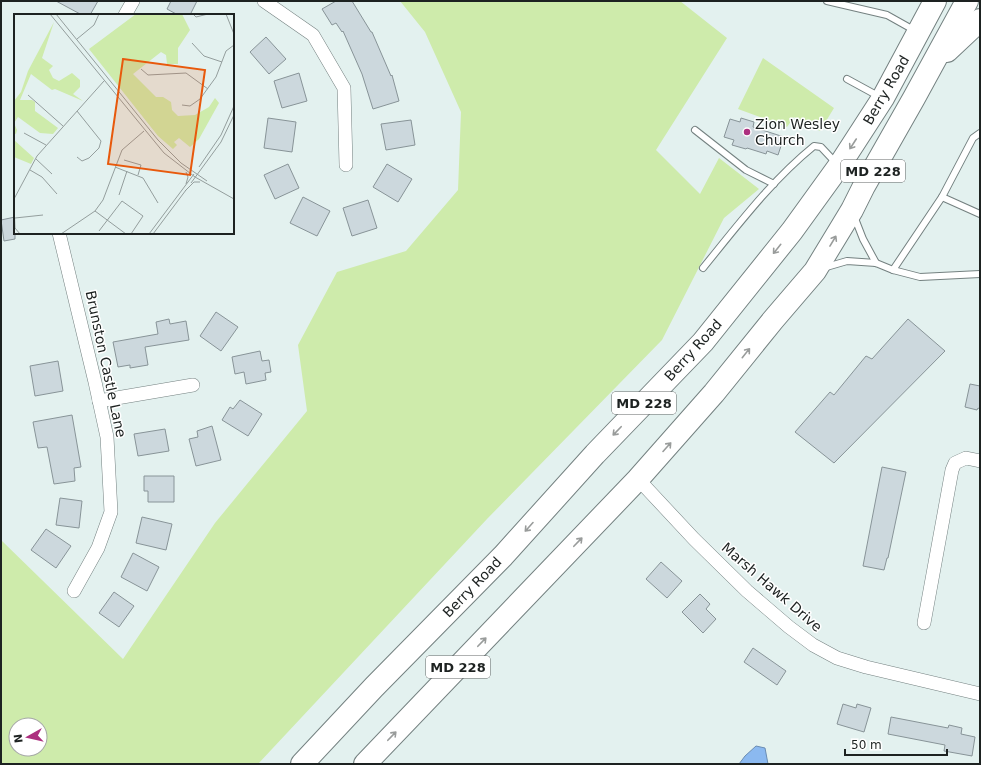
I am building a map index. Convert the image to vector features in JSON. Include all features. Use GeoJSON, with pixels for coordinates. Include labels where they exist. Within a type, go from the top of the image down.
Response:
{"type":"FeatureCollection","features":[{"type":"Feature","properties":{"kind":"highway"},"geometry":{"type":"LineString","coordinates":[[898,70],[923,1]]}},
{"type":"Feature","properties":{"kind":"highway","name":"Berry Road"},"geometry":{"type":"LineString","coordinates":[[302,764],[374,687],[503,556],[595,454],[702,342],[792,231],[839,166],[883,98],[935,1]]}},
{"type":"Feature","properties":{"kind":"highway","name":"Berry Road"},"geometry":{"type":"LineString","coordinates":[[365,764],[638,479],[714,393],[815,271],[852,210],[967,1]]}},
{"type":"Feature","properties":{"kind":"highway"},"geometry":{"type":"LineString","coordinates":[[932,65],[980,20]]}},
{"type":"Feature","properties":{"kind":"street"},"geometry":{"type":"LineString","coordinates":[[126,14],[134,1]]}},
{"type":"Feature","properties":{"kind":"street"},"geometry":{"type":"LineString","coordinates":[[264,1],[313,35],[344,88],[346,165]]}},
{"type":"Feature","properties":{"kind":"street","name":"Brunston Castle Lane"},"geometry":{"type":"LineString","coordinates":[[59,234],[107,437],[111,512],[98,548],[74,591]]}},
{"type":"Feature","properties":{"kind":"street"},"geometry":{"type":"LineString","coordinates":[[99,401],[193,385]]}},
{"type":"Feature","properties":{"kind":"street"},"geometry":{"type":"LineString","coordinates":[[924,623],[952,470],[955,463],[966,458],[980,461]]}},
{"type":"Feature","properties":{"kind":"street","name":"Marsh Hawk Drive"},"geometry":{"type":"LineString","coordinates":[[638,479],[694,539],[747,591],[789,627],[813,645],[837,658],[866,667],[980,694]]}},
{"type":"Feature","properties":{"kind":"lane"},"geometry":{"type":"LineString","coordinates":[[827,1],[887,15],[912,29]]}},
{"type":"Feature","properties":{"kind":"lane"},"geometry":{"type":"LineString","coordinates":[[847,79],[883,98]]}},
{"type":"Feature","properties":{"kind":"lane"},"geometry":{"type":"LineString","coordinates":[[695,130],[746,170],[774,184]]}},
{"type":"Feature","properties":{"kind":"lane"},"geometry":{"type":"LineString","coordinates":[[893,270],[942,197],[973,138],[980,133]]}},
{"type":"Feature","properties":{"kind":"lane"},"geometry":{"type":"LineString","coordinates":[[703,268],[760,198],[797,160],[814,146],[821,146],[839,166]]}},
{"type":"Feature","properties":{"kind":"lane"},"geometry":{"type":"LineString","coordinates":[[942,197],[980,214]]}},
{"type":"Feature","properties":{"kind":"lane"},"geometry":{"type":"LineString","coordinates":[[852,210],[863,239],[876,263]]}},
{"type":"Feature","properties":{"kind":"lane"},"geometry":{"type":"LineString","coordinates":[[815,271],[848,261],[876,263],[920,278],[980,274]]}},
{"type":"Feature","properties":{"kind":"green space"},"geometry":{"type":"Polygon","coordinates":[[[400,1],[680,1],[727,38],[656,150],[700,194],[719,158],[759,189],[724,218],[662,340],[487,519],[258,764],[1,764],[1,540],[123,659],[215,523],[307,411],[298,345],[337,272],[406,251],[458,190],[461,112],[425,32],[400,1]]]}},
{"type":"Feature","properties":{"kind":"green space"},"geometry":{"type":"Polygon","coordinates":[[[763,58],[834,108],[820,131],[794,117],[787,127],[738,109],[763,58]]]}},
{"type":"Feature","properties":{"kind":"water"},"geometry":{"type":"Polygon","coordinates":[[[756,746],[765,748],[768,764],[739,764],[745,756],[756,746]]]}},
{"type":"Feature","properties":{"kind":"building"},"geometry":{"type":"Polygon","coordinates":[[[56,1],[98,1],[91,14],[80,14],[56,1]]]}},
{"type":"Feature","properties":{"kind":"building"},"geometry":{"type":"Polygon","coordinates":[[[171,1],[197,1],[190,14],[176,14],[167,9],[171,1]]]}},
{"type":"Feature","properties":{"kind":"building"},"geometry":{"type":"Polygon","coordinates":[[[336,1],[352,1],[372,32],[391,76],[392,75],[399,101],[373,109],[362,74],[343,31],[342,32],[336,23],[332,25],[322,9],[336,1]]]}},
{"type":"Feature","properties":{"kind":"building"},"geometry":{"type":"Polygon","coordinates":[[[266,37],[286,59],[269,74],[250,52],[266,37]]]}},
{"type":"Feature","properties":{"kind":"building"},"geometry":{"type":"Polygon","coordinates":[[[299,73],[307,101],[282,108],[274,81],[299,73]]]}},
{"type":"Feature","properties":{"kind":"building"},"geometry":{"type":"Polygon","coordinates":[[[268,118],[296,122],[292,152],[264,148],[268,118]]]}},
{"type":"Feature","properties":{"kind":"building","name":"Zion Wesley Church"},"geometry":{"type":"Polygon","coordinates":[[[741,118],[754,122],[753,127],[784,137],[778,155],[767,151],[766,154],[732,145],[734,140],[724,137],[730,119],[740,122],[741,118]]]}},
{"type":"Feature","properties":{"kind":"building"},"geometry":{"type":"Polygon","coordinates":[[[411,120],[415,145],[386,150],[381,124],[411,120]]]}},
{"type":"Feature","properties":{"kind":"building"},"geometry":{"type":"Polygon","coordinates":[[[288,164],[299,188],[275,199],[264,175],[288,164]]]}},
{"type":"Feature","properties":{"kind":"building"},"geometry":{"type":"Polygon","coordinates":[[[387,164],[412,179],[398,202],[373,187],[387,164]]]}},
{"type":"Feature","properties":{"kind":"building"},"geometry":{"type":"Polygon","coordinates":[[[303,197],[330,211],[317,236],[290,223],[303,197]]]}},
{"type":"Feature","properties":{"kind":"building"},"geometry":{"type":"Polygon","coordinates":[[[368,200],[377,228],[352,236],[343,208],[368,200]]]}},
{"type":"Feature","properties":{"kind":"building"},"geometry":{"type":"Polygon","coordinates":[[[14,217],[15,239],[4,241],[1,220],[14,217]]]}},
{"type":"Feature","properties":{"kind":"building"},"geometry":{"type":"Polygon","coordinates":[[[216,312],[238,327],[221,351],[200,336],[216,312]]]}},
{"type":"Feature","properties":{"kind":"building"},"geometry":{"type":"Polygon","coordinates":[[[169,319],[170,324],[186,321],[189,340],[145,347],[148,365],[130,368],[130,365],[118,367],[113,342],[158,334],[156,322],[169,319]]]}},
{"type":"Feature","properties":{"kind":"building"},"geometry":{"type":"Polygon","coordinates":[[[908,319],[945,351],[834,463],[795,432],[830,392],[834,395],[866,356],[872,359],[908,319]]]}},
{"type":"Feature","properties":{"kind":"building"},"geometry":{"type":"Polygon","coordinates":[[[260,351],[262,361],[269,360],[271,372],[265,373],[266,380],[246,384],[244,372],[235,374],[232,357],[260,351]]]}},
{"type":"Feature","properties":{"kind":"building"},"geometry":{"type":"Polygon","coordinates":[[[58,361],[63,391],[35,396],[30,366],[58,361]]]}},
{"type":"Feature","properties":{"kind":"building"},"geometry":{"type":"Polygon","coordinates":[[[970,384],[980,386],[980,409],[978,408],[977,410],[965,407],[970,384]]]}},
{"type":"Feature","properties":{"kind":"building"},"geometry":{"type":"Polygon","coordinates":[[[240,400],[262,414],[248,436],[222,420],[230,407],[233,409],[240,400]]]}},
{"type":"Feature","properties":{"kind":"building"},"geometry":{"type":"Polygon","coordinates":[[[72,415],[81,467],[74,468],[75,481],[54,484],[47,447],[38,448],[33,422],[72,415]]]}},
{"type":"Feature","properties":{"kind":"building"},"geometry":{"type":"Polygon","coordinates":[[[212,426],[221,460],[196,466],[189,439],[198,437],[197,431],[212,426]]]}},
{"type":"Feature","properties":{"kind":"building"},"geometry":{"type":"Polygon","coordinates":[[[165,429],[169,451],[138,456],[134,434],[165,429]]]}},
{"type":"Feature","properties":{"kind":"building"},"geometry":{"type":"Polygon","coordinates":[[[882,467],[906,472],[888,558],[884,570],[863,566],[882,467]]]}},
{"type":"Feature","properties":{"kind":"building"},"geometry":{"type":"Polygon","coordinates":[[[144,476],[174,476],[174,502],[148,502],[148,491],[144,491],[144,476]]]}},
{"type":"Feature","properties":{"kind":"building"},"geometry":{"type":"Polygon","coordinates":[[[60,498],[82,501],[79,528],[56,525],[60,498]]]}},
{"type":"Feature","properties":{"kind":"building"},"geometry":{"type":"Polygon","coordinates":[[[142,517],[172,524],[166,550],[136,543],[142,517]]]}},
{"type":"Feature","properties":{"kind":"building"},"geometry":{"type":"Polygon","coordinates":[[[46,529],[71,546],[56,568],[31,550],[46,529]]]}},
{"type":"Feature","properties":{"kind":"building"},"geometry":{"type":"Polygon","coordinates":[[[133,553],[159,567],[147,591],[121,577],[133,553]]]}},
{"type":"Feature","properties":{"kind":"building"},"geometry":{"type":"Polygon","coordinates":[[[661,562],[682,581],[667,598],[646,579],[661,562]]]}},
{"type":"Feature","properties":{"kind":"building"},"geometry":{"type":"Polygon","coordinates":[[[114,592],[134,606],[119,627],[99,613],[114,592]]]}},
{"type":"Feature","properties":{"kind":"building"},"geometry":{"type":"Polygon","coordinates":[[[700,594],[710,604],[706,609],[716,619],[703,633],[682,612],[700,594]]]}},
{"type":"Feature","properties":{"kind":"building"},"geometry":{"type":"Polygon","coordinates":[[[753,648],[786,671],[777,685],[744,662],[753,648]]]}},
{"type":"Feature","properties":{"kind":"building"},"geometry":{"type":"Polygon","coordinates":[[[843,704],[856,708],[857,704],[871,708],[864,732],[837,724],[843,704]]]}},
{"type":"Feature","properties":{"kind":"building"},"geometry":{"type":"Polygon","coordinates":[[[891,717],[948,728],[949,725],[962,728],[961,734],[975,737],[972,756],[944,751],[945,745],[888,734],[891,717]]]}},
{"type":"Feature","properties":{"kind":"place","name":"Zion Wesley Church"},"geometry":{"type":"Point","coordinates":[747,132]}}]}
